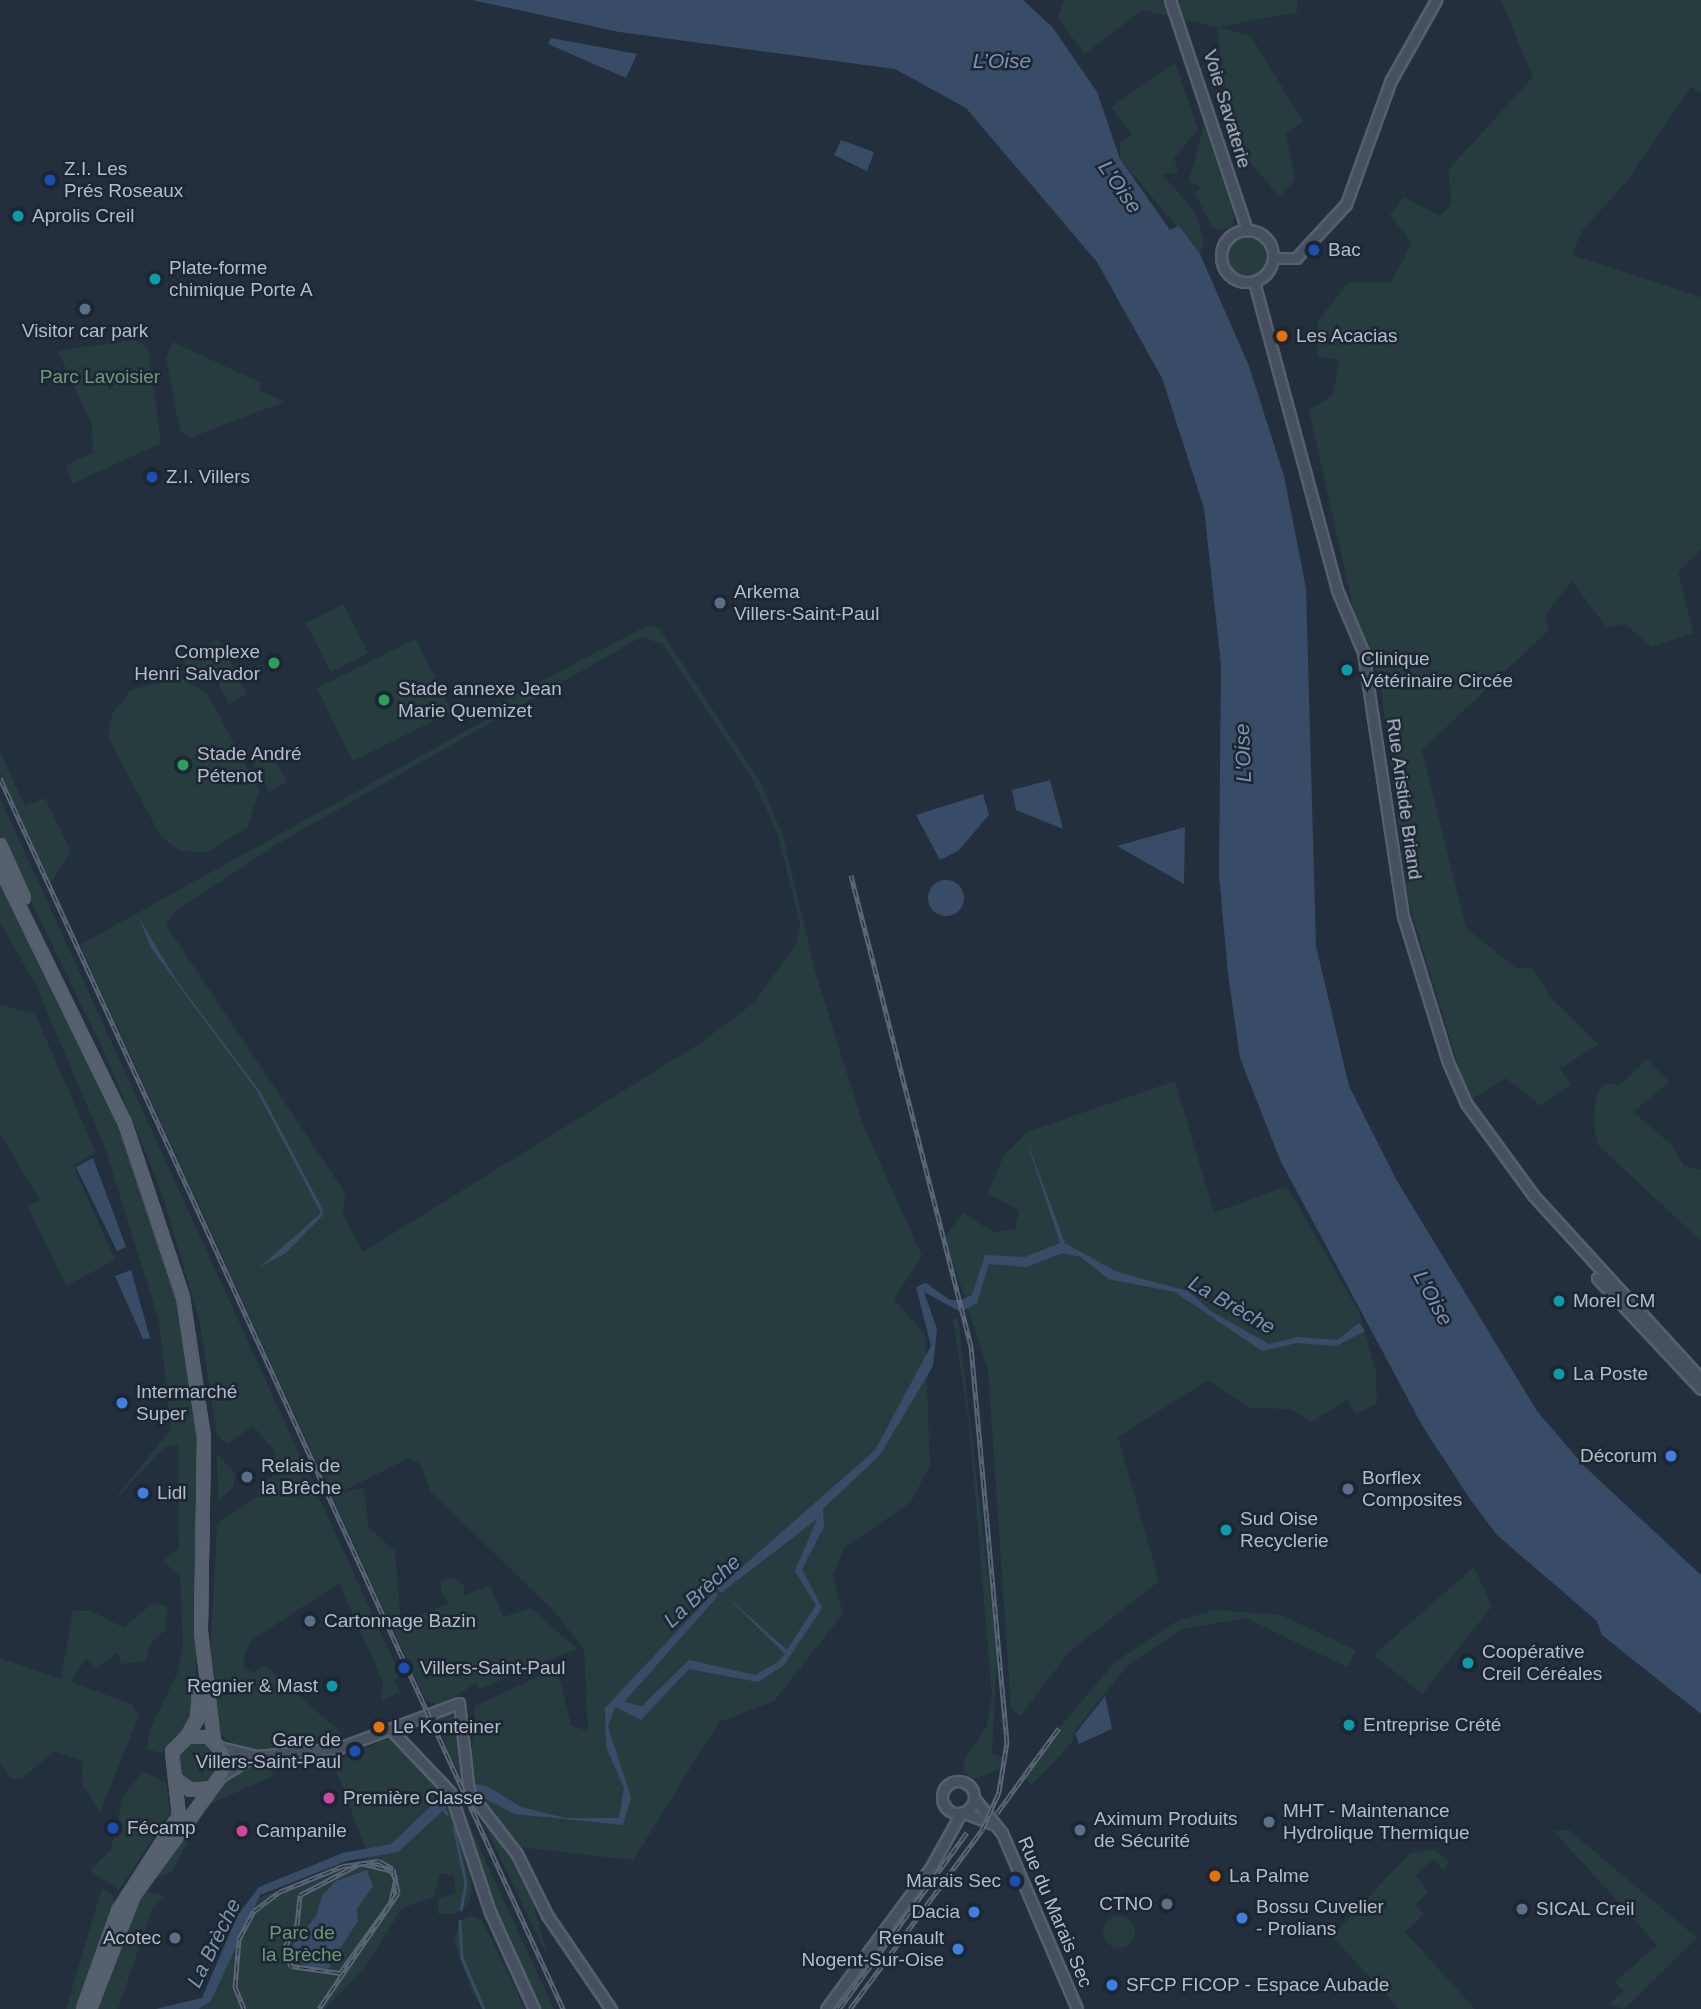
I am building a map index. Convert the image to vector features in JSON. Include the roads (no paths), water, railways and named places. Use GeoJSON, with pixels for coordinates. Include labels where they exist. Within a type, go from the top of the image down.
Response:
{"type":"FeatureCollection","features":[{"type":"Feature","properties":{"kind":"main road"},"geometry":{"type":"LineString","coordinates":[[0,845],[142,1165],[180,1283],[204,1429],[203,1589],[206,1712],[217,1744],[221,1776],[209,1787],[130,1902],[90,2009]]}},
{"type":"Feature","properties":{"kind":"main road"},"geometry":{"type":"LineString","coordinates":[[0,867],[39,938]]}},
{"type":"Feature","properties":{"kind":"main road"},"geometry":{"type":"LineString","coordinates":[[83,2009],[122,1904],[178,1820],[176,1780],[171,1755],[187,1737],[199,1710],[197,1631],[203,1589]]}},
{"type":"Feature","properties":{"kind":"main road"},"geometry":{"type":"LineString","coordinates":[[187,1737],[217,1744]]}},
{"type":"Feature","properties":{"kind":"main road"},"geometry":{"type":"LineString","coordinates":[[176,1780],[191,1790],[209,1787]]}},
{"type":"Feature","properties":{"kind":"street","name":"Voie Savaterie"},"geometry":{"type":"LineString","coordinates":[[1170,0],[1247,230]]}},
{"type":"Feature","properties":{"kind":"street"},"geometry":{"type":"LineString","coordinates":[[1273,258],[1296,258],[1346,204],[1391,79],[1436,0]]}},
{"type":"Feature","properties":{"kind":"street"},"geometry":{"type":"LineString","coordinates":[[1247,230],[1269,242],[1273,258],[1254,282],[1231,277],[1222,264],[1226,241],[1247,230]]}},
{"type":"Feature","properties":{"kind":"street","name":"Rue Aristide Briand"},"geometry":{"type":"LineString","coordinates":[[1254,282],[1337,590],[1363,652],[1403,916],[1418,969],[1466,1103],[1558,1226]]}},
{"type":"Feature","properties":{"kind":"street"},"geometry":{"type":"LineString","coordinates":[[1558,1226],[1701,1379]]}},
{"type":"Feature","properties":{"kind":"street"},"geometry":{"type":"LineString","coordinates":[[1558,1226],[1626,1314],[1701,1389]]}},
{"type":"Feature","properties":{"kind":"street"},"geometry":{"type":"LineString","coordinates":[[217,1744],[257,1756],[331,1750],[392,1731],[458,1703],[468,1789],[517,1854],[547,1915],[611,2009]]}},
{"type":"Feature","properties":{"kind":"street"},"geometry":{"type":"LineString","coordinates":[[392,1731],[452,1795],[490,1912],[534,2009]]}},
{"type":"Feature","properties":{"kind":"street"},"geometry":{"type":"LineString","coordinates":[[221,1776],[257,1756]]}},
{"type":"Feature","properties":{"kind":"street"},"geometry":{"type":"LineString","coordinates":[[826,2009],[941,1846],[962,1813],[974,1798],[967,1784],[953,1782],[943,1792],[946,1808],[941,1846]]}},
{"type":"Feature","properties":{"kind":"street","name":"Rue du Marais Sec"},"geometry":{"type":"LineString","coordinates":[[974,1798],[999,1828],[1077,2009]]}},
{"type":"Feature","properties":{"kind":"street"},"geometry":{"type":"LineString","coordinates":[[946,1808],[962,1813]]}},
{"type":"Feature","properties":{"kind":"street","name":"Rue du Marais Sec"},"geometry":{"type":"LineString","coordinates":[[962,1813],[999,1828]]}},
{"type":"Feature","properties":{"kind":"water","name":"L’Oise"},"geometry":{"type":"Polygon","coordinates":[[[472,0],[1023,0],[1053,28],[1097,92],[1120,159],[1170,230],[1179,226],[1200,254],[1249,366],[1284,476],[1306,588],[1316,946],[1349,1086],[1397,1181],[1537,1411],[1584,1466],[1701,1575],[1701,1714],[1602,1635],[1597,1621],[1497,1535],[1423,1427],[1280,1160],[1240,1058],[1228,973],[1219,875],[1221,665],[1204,508],[1162,378],[1097,262],[966,108],[895,69],[619,32],[472,0]]]}},
{"type":"Feature","properties":{"kind":"water"},"geometry":{"type":"Polygon","coordinates":[[[551,38],[637,54],[626,78],[548,44],[551,38]]]}},
{"type":"Feature","properties":{"kind":"water"},"geometry":{"type":"Polygon","coordinates":[[[841,140],[874,152],[867,171],[834,155],[841,140]]]}},
{"type":"Feature","properties":{"kind":"water"},"geometry":{"type":"Polygon","coordinates":[[[1050,780],[1063,829],[1016,810],[1012,790],[1050,780]]]}},
{"type":"Feature","properties":{"kind":"water"},"geometry":{"type":"Polygon","coordinates":[[[983,794],[989,815],[958,851],[940,860],[916,815],[983,794]]]}},
{"type":"Feature","properties":{"kind":"water"},"geometry":{"type":"Polygon","coordinates":[[[1185,827],[1184,884],[1117,846],[1185,827]]]}},
{"type":"Feature","properties":{"kind":"water"},"geometry":{"type":"Polygon","coordinates":[[[946,880],[959,885],[964,898],[959,911],[946,916],[933,911],[928,898],[933,885],[946,880]]]}},
{"type":"Feature","properties":{"kind":"water"},"geometry":{"type":"Polygon","coordinates":[[[139,918],[175,978],[261,1093],[323,1210],[322,1216],[286,1253],[260,1267],[321,1213],[257,1091],[151,948],[139,918]]]}},
{"type":"Feature","properties":{"kind":"water"},"geometry":{"type":"Polygon","coordinates":[[[1025,1136],[1065,1243],[1117,1272],[1188,1291],[1212,1312],[1269,1344],[1298,1337],[1337,1340],[1359,1323],[1365,1331],[1336,1346],[1297,1343],[1262,1351],[1175,1292],[1108,1279],[1081,1257],[1063,1253],[1027,1267],[989,1264],[977,1303],[961,1312],[924,1292],[937,1329],[933,1366],[880,1455],[823,1509],[824,1527],[802,1569],[822,1608],[784,1665],[758,1682],[689,1669],[641,1720],[615,1707],[608,1727],[631,1797],[623,1825],[515,1814],[474,1793],[469,1783],[487,1786],[521,1807],[565,1818],[619,1818],[624,1788],[606,1747],[605,1708],[715,1591],[718,1596],[624,1702],[642,1706],[689,1660],[755,1675],[778,1662],[785,1654],[725,1595],[787,1650],[816,1605],[795,1571],[817,1519],[721,1593],[717,1589],[875,1450],[931,1346],[916,1287],[926,1283],[950,1300],[962,1300],[972,1295],[985,1255],[1025,1257],[1060,1243],[1025,1136]]]}},
{"type":"Feature","properties":{"kind":"water"},"geometry":{"type":"Polygon","coordinates":[[[93,1158],[126,1247],[117,1251],[76,1167],[93,1158]]]}},
{"type":"Feature","properties":{"kind":"water"},"geometry":{"type":"Polygon","coordinates":[[[131,1270],[150,1338],[143,1339],[115,1276],[131,1270]]]}},
{"type":"Feature","properties":{"kind":"water"},"geometry":{"type":"Polygon","coordinates":[[[1105,1696],[1112,1729],[1079,1744],[1075,1734],[1105,1696]]]}},
{"type":"Feature","properties":{"kind":"water"},"geometry":{"type":"Polygon","coordinates":[[[447,1791],[447,1807],[398,1852],[347,1861],[260,1895],[211,2001],[199,2009],[156,2009],[202,1998],[237,1916],[259,1887],[343,1853],[391,1844],[447,1791]]]}},
{"type":"Feature","properties":{"kind":"water"},"geometry":{"type":"Polygon","coordinates":[[[367,1870],[373,1886],[357,1909],[358,1921],[339,1950],[324,1949],[331,1967],[322,1971],[303,1965],[292,1946],[316,1916],[322,1896],[336,1881],[367,1870]]]}},
{"type":"Feature","properties":{"kind":"waterway","name":"La Brèche"},"geometry":{"type":"LineString","coordinates":[[452,1796],[466,1791]]}},
{"type":"Feature","properties":{"kind":"waterway"},"geometry":{"type":"LineString","coordinates":[[442,1805],[447,1814]]}},
{"type":"Feature","properties":{"kind":"waterway"},"geometry":{"type":"LineString","coordinates":[[454,1827],[466,1883],[461,1910]]}},
{"type":"Feature","properties":{"kind":"waterway"},"geometry":{"type":"LineString","coordinates":[[460,1921],[462,1958],[484,2009]]}},
{"type":"Feature","properties":{"kind":"railway"},"geometry":{"type":"LineString","coordinates":[[0,778],[563,2009]]}},
{"type":"Feature","properties":{"kind":"railway"},"geometry":{"type":"LineString","coordinates":[[850,2009],[982,1830],[999,1792],[1007,1742],[971,1346],[851,875]]}},
{"type":"Feature","properties":{"kind":"railway"},"geometry":{"type":"LineString","coordinates":[[997,1813],[1059,1728]]}},
{"type":"Feature","properties":{"kind":"railway"},"geometry":{"type":"LineString","coordinates":[[839,2009],[967,1832]]}},
{"type":"Feature","properties":{"kind":"railway"},"geometry":{"type":"LineString","coordinates":[[244,2009],[235,1987],[239,1939],[254,1911],[279,1892],[343,1866],[379,1861],[393,1869],[398,1893],[319,2009]]}},
{"type":"Feature","properties":{"kind":"railway"},"geometry":{"type":"LineString","coordinates":[[361,1863],[390,1870],[396,1878],[391,1902],[340,1973],[291,1966],[284,1949],[297,1925],[300,1895],[361,1863]]}},
{"type":"Feature","properties":{"kind":"place","name":"Z.I. Les Prés Roseaux"},"geometry":{"type":"Point","coordinates":[50,180]}},
{"type":"Feature","properties":{"kind":"place","name":"Aprolis Creil"},"geometry":{"type":"Point","coordinates":[18,216]}},
{"type":"Feature","properties":{"kind":"place","name":"Bac"},"geometry":{"type":"Point","coordinates":[1314,250]}},
{"type":"Feature","properties":{"kind":"place","name":"Plate-forme chimique Porte A"},"geometry":{"type":"Point","coordinates":[155,279]}},
{"type":"Feature","properties":{"kind":"place","name":"Visitor car park"},"geometry":{"type":"Point","coordinates":[85,309]}},
{"type":"Feature","properties":{"kind":"place","name":"Les Acacias"},"geometry":{"type":"Point","coordinates":[1282,336]}},
{"type":"Feature","properties":{"kind":"place","name":"Z.I. Villers"},"geometry":{"type":"Point","coordinates":[152,477]}},
{"type":"Feature","properties":{"kind":"place","name":"Arkema Villers-Saint-Paul"},"geometry":{"type":"Point","coordinates":[720,603]}},
{"type":"Feature","properties":{"kind":"place","name":"Complexe Henri Salvador"},"geometry":{"type":"Point","coordinates":[274,663]}},
{"type":"Feature","properties":{"kind":"place","name":"Clinique Vétérinaire Circée"},"geometry":{"type":"Point","coordinates":[1347,670]}},
{"type":"Feature","properties":{"kind":"place","name":"Stade annexe Jean Marie Quemizet"},"geometry":{"type":"Point","coordinates":[384,700]}},
{"type":"Feature","properties":{"kind":"place","name":"Stade André Pétenot"},"geometry":{"type":"Point","coordinates":[183,765]}},
{"type":"Feature","properties":{"kind":"place","name":"Morel CM"},"geometry":{"type":"Point","coordinates":[1559,1301]}},
{"type":"Feature","properties":{"kind":"place","name":"La Poste"},"geometry":{"type":"Point","coordinates":[1559,1374]}},
{"type":"Feature","properties":{"kind":"place","name":"Intermarché Super"},"geometry":{"type":"Point","coordinates":[122,1403]}},
{"type":"Feature","properties":{"kind":"place","name":"Décorum"},"geometry":{"type":"Point","coordinates":[1671,1456]}},
{"type":"Feature","properties":{"kind":"place","name":"Relais de la Brêche"},"geometry":{"type":"Point","coordinates":[247,1477]}},
{"type":"Feature","properties":{"kind":"place","name":"Borflex Composites"},"geometry":{"type":"Point","coordinates":[1348,1489]}},
{"type":"Feature","properties":{"kind":"place","name":"Lidl"},"geometry":{"type":"Point","coordinates":[143,1493]}},
{"type":"Feature","properties":{"kind":"place","name":"Sud Oise Recyclerie"},"geometry":{"type":"Point","coordinates":[1226,1530]}},
{"type":"Feature","properties":{"kind":"place","name":"Cartonnage Bazin"},"geometry":{"type":"Point","coordinates":[310,1621]}},
{"type":"Feature","properties":{"kind":"place","name":"Coopérative Creil Céréales"},"geometry":{"type":"Point","coordinates":[1468,1663]}},
{"type":"Feature","properties":{"kind":"place","name":"Villers-Saint-Paul"},"geometry":{"type":"Point","coordinates":[404,1668]}},
{"type":"Feature","properties":{"kind":"place","name":"Regnier & Mast"},"geometry":{"type":"Point","coordinates":[332,1686]}},
{"type":"Feature","properties":{"kind":"place","name":"Entreprise Crété"},"geometry":{"type":"Point","coordinates":[1349,1725]}},
{"type":"Feature","properties":{"kind":"place","name":"Le Konteiner"},"geometry":{"type":"Point","coordinates":[379,1727]}},
{"type":"Feature","properties":{"kind":"place","name":"Gare de Villers-Saint-Paul"},"geometry":{"type":"Point","coordinates":[355,1751]}},
{"type":"Feature","properties":{"kind":"place","name":"Première Classe"},"geometry":{"type":"Point","coordinates":[329,1798]}},
{"type":"Feature","properties":{"kind":"place","name":"MHT - Maintenance Hydrolique Thermique"},"geometry":{"type":"Point","coordinates":[1269,1822]}},
{"type":"Feature","properties":{"kind":"place","name":"Fécamp"},"geometry":{"type":"Point","coordinates":[113,1828]}},
{"type":"Feature","properties":{"kind":"place","name":"Aximum Produits de Sécurité"},"geometry":{"type":"Point","coordinates":[1080,1830]}},
{"type":"Feature","properties":{"kind":"place","name":"Campanile"},"geometry":{"type":"Point","coordinates":[242,1831]}},
{"type":"Feature","properties":{"kind":"place","name":"La Palme"},"geometry":{"type":"Point","coordinates":[1215,1876]}},
{"type":"Feature","properties":{"kind":"place","name":"Marais Sec"},"geometry":{"type":"Point","coordinates":[1015,1881]}},
{"type":"Feature","properties":{"kind":"place","name":"CTNO"},"geometry":{"type":"Point","coordinates":[1167,1904]}},
{"type":"Feature","properties":{"kind":"place","name":"SICAL Creil"},"geometry":{"type":"Point","coordinates":[1522,1909]}},
{"type":"Feature","properties":{"kind":"place","name":"Dacia"},"geometry":{"type":"Point","coordinates":[974,1912]}},
{"type":"Feature","properties":{"kind":"place","name":"Bossu Cuvelier - Prolians"},"geometry":{"type":"Point","coordinates":[1242,1918]}},
{"type":"Feature","properties":{"kind":"place","name":"Acotec"},"geometry":{"type":"Point","coordinates":[175,1938]}},
{"type":"Feature","properties":{"kind":"place","name":"Renault Nogent-Sur-Oise"},"geometry":{"type":"Point","coordinates":[958,1949]}},
{"type":"Feature","properties":{"kind":"place","name":"SFCP FICOP - Espace Aubade"},"geometry":{"type":"Point","coordinates":[1112,1985]}},
{"type":"Feature","properties":{"kind":"water label","name":"L'Oise"},"geometry":{"type":"Point","coordinates":[1120,187]}},
{"type":"Feature","properties":{"kind":"water label","name":"L'Oise"},"geometry":{"type":"Point","coordinates":[1243,753]}},
{"type":"Feature","properties":{"kind":"water label","name":"L'Oise"},"geometry":{"type":"Point","coordinates":[1433,1298]}},
{"type":"Feature","properties":{"kind":"park label","name":"Parc Lavoisier"},"geometry":{"type":"Point","coordinates":[100,377]}},
{"type":"Feature","properties":{"kind":"park label","name":"Parc de la Brèche"},"geometry":{"type":"Point","coordinates":[302,1944]}}]}
